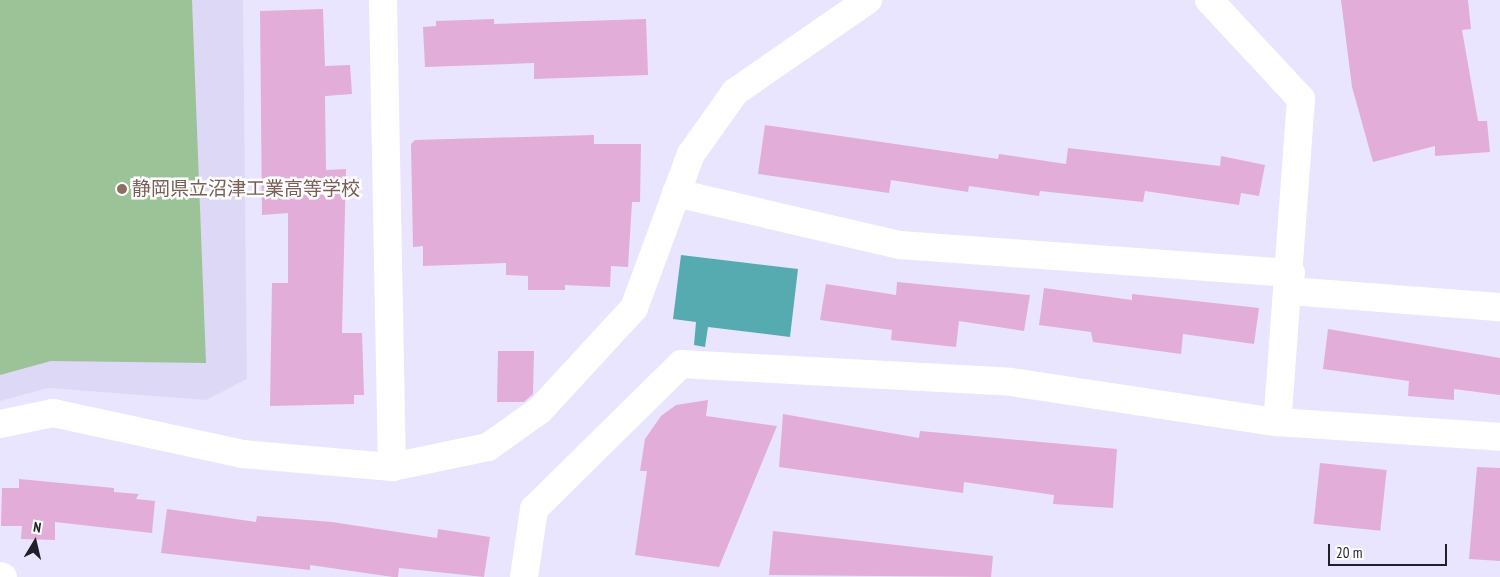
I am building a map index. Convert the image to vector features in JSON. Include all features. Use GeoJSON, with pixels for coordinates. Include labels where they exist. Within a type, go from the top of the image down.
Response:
{"type":"FeatureCollection","features":[{"type":"Feature","properties":{"kind":"street"},"geometry":{"type":"LineString","coordinates":[[383,0],[392,467]]}},
{"type":"Feature","properties":{"kind":"street"},"geometry":{"type":"LineString","coordinates":[[0,424],[53,413],[242,454],[392,467],[488,446],[540,410],[634,308],[691,154],[735,92],[868,0]]}},
{"type":"Feature","properties":{"kind":"street"},"geometry":{"type":"LineString","coordinates":[[1209,0],[1301,99],[1291,282],[1277,422]]}},
{"type":"Feature","properties":{"kind":"street"},"geometry":{"type":"LineString","coordinates":[[676,194],[900,245],[1291,282],[1500,307]]}},
{"type":"Feature","properties":{"kind":"street"},"geometry":{"type":"LineString","coordinates":[[524,577],[534,509],[681,364],[1012,382],[1277,422],[1500,437]]}},
{"type":"Feature","properties":{"kind":"shaded area","name":"静岡県立沼津工業高等学校"},"geometry":{"type":"Polygon","coordinates":[[[0,0],[243,0],[247,379],[206,400],[48,388],[0,401],[0,0]]]}},
{"type":"Feature","properties":{"kind":"shaded area","name":"静岡県立沼津工業高等学校"},"geometry":{"type":"Polygon","coordinates":[[[0,0],[192,0],[206,363],[51,361],[0,375],[0,0]]]}},
{"type":"Feature","properties":{"kind":"shaded area"},"geometry":{"type":"Polygon","coordinates":[[[681,255],[798,269],[790,337],[708,327],[705,347],[694,345],[696,322],[673,319],[681,255]]]}},
{"type":"Feature","properties":{"kind":"building"},"geometry":{"type":"Polygon","coordinates":[[[1341,0],[1468,0],[1471,29],[1462,30],[1478,121],[1487,121],[1490,152],[1435,156],[1435,146],[1373,162],[1352,87],[1341,0]]]}},
{"type":"Feature","properties":{"kind":"building"},"geometry":{"type":"Polygon","coordinates":[[[323,9],[325,66],[350,65],[352,94],[325,96],[326,170],[346,169],[342,333],[362,333],[364,395],[354,395],[354,404],[270,406],[272,283],[288,283],[288,213],[262,215],[260,11],[323,9]]]}},
{"type":"Feature","properties":{"kind":"building"},"geometry":{"type":"Polygon","coordinates":[[[494,19],[494,24],[646,19],[648,75],[534,79],[534,63],[425,67],[423,27],[436,26],[436,21],[494,19]]]}},
{"type":"Feature","properties":{"kind":"building"},"geometry":{"type":"Polygon","coordinates":[[[765,125],[998,159],[999,154],[1066,164],[1068,148],[1220,166],[1221,156],[1265,165],[1259,196],[1241,193],[1239,205],[1145,191],[1143,202],[1040,191],[1039,196],[969,186],[968,192],[891,180],[889,193],[758,174],[765,125]]]}},
{"type":"Feature","properties":{"kind":"building"},"geometry":{"type":"Polygon","coordinates":[[[594,135],[594,144],[641,144],[640,202],[632,202],[628,267],[611,266],[610,287],[565,285],[565,290],[528,290],[528,276],[506,275],[506,263],[423,266],[423,246],[413,247],[411,144],[415,140],[594,135]]]}},
{"type":"Feature","properties":{"kind":"building"},"geometry":{"type":"Polygon","coordinates":[[[897,282],[1030,295],[1024,331],[959,321],[956,347],[891,340],[892,330],[820,320],[826,284],[896,295],[897,282]]]}},
{"type":"Feature","properties":{"kind":"building"},"geometry":{"type":"Polygon","coordinates":[[[1044,288],[1132,300],[1132,294],[1259,308],[1254,344],[1183,334],[1181,354],[1093,342],[1091,332],[1039,325],[1044,288]]]}},
{"type":"Feature","properties":{"kind":"building"},"geometry":{"type":"Polygon","coordinates":[[[1328,329],[1500,358],[1500,395],[1454,389],[1454,400],[1408,396],[1409,381],[1323,369],[1328,329]]]}},
{"type":"Feature","properties":{"kind":"building"},"geometry":{"type":"Polygon","coordinates":[[[498,351],[534,351],[533,394],[524,402],[497,402],[498,351]]]}},
{"type":"Feature","properties":{"kind":"building"},"geometry":{"type":"Polygon","coordinates":[[[708,400],[706,416],[777,426],[719,567],[635,555],[647,471],[640,471],[645,439],[661,416],[676,405],[708,400]]]}},
{"type":"Feature","properties":{"kind":"building"},"geometry":{"type":"Polygon","coordinates":[[[783,414],[919,438],[920,431],[1117,449],[1113,508],[1053,504],[1054,495],[964,482],[963,493],[779,467],[783,414]]]}},
{"type":"Feature","properties":{"kind":"building"},"geometry":{"type":"Polygon","coordinates":[[[1320,463],[1387,470],[1380,531],[1314,524],[1320,463]]]}},
{"type":"Feature","properties":{"kind":"building"},"geometry":{"type":"Polygon","coordinates":[[[1477,467],[1500,468],[1500,561],[1469,559],[1477,467]]]}},
{"type":"Feature","properties":{"kind":"building"},"geometry":{"type":"Polygon","coordinates":[[[19,479],[114,488],[114,492],[139,494],[136,499],[155,501],[152,533],[55,522],[55,540],[21,539],[22,526],[1,526],[2,488],[19,488],[19,479]]]}},
{"type":"Feature","properties":{"kind":"building"},"geometry":{"type":"Polygon","coordinates":[[[167,509],[256,522],[257,516],[332,522],[437,538],[438,529],[490,537],[484,577],[399,568],[398,577],[393,577],[310,565],[310,570],[161,553],[167,509]]]}},
{"type":"Feature","properties":{"kind":"building"},"geometry":{"type":"Polygon","coordinates":[[[773,531],[993,556],[991,577],[769,575],[773,531]]]}},
{"type":"Feature","properties":{"kind":"place","name":"静岡県立沼津工業高等学校"},"geometry":{"type":"Point","coordinates":[122,189]}}]}
